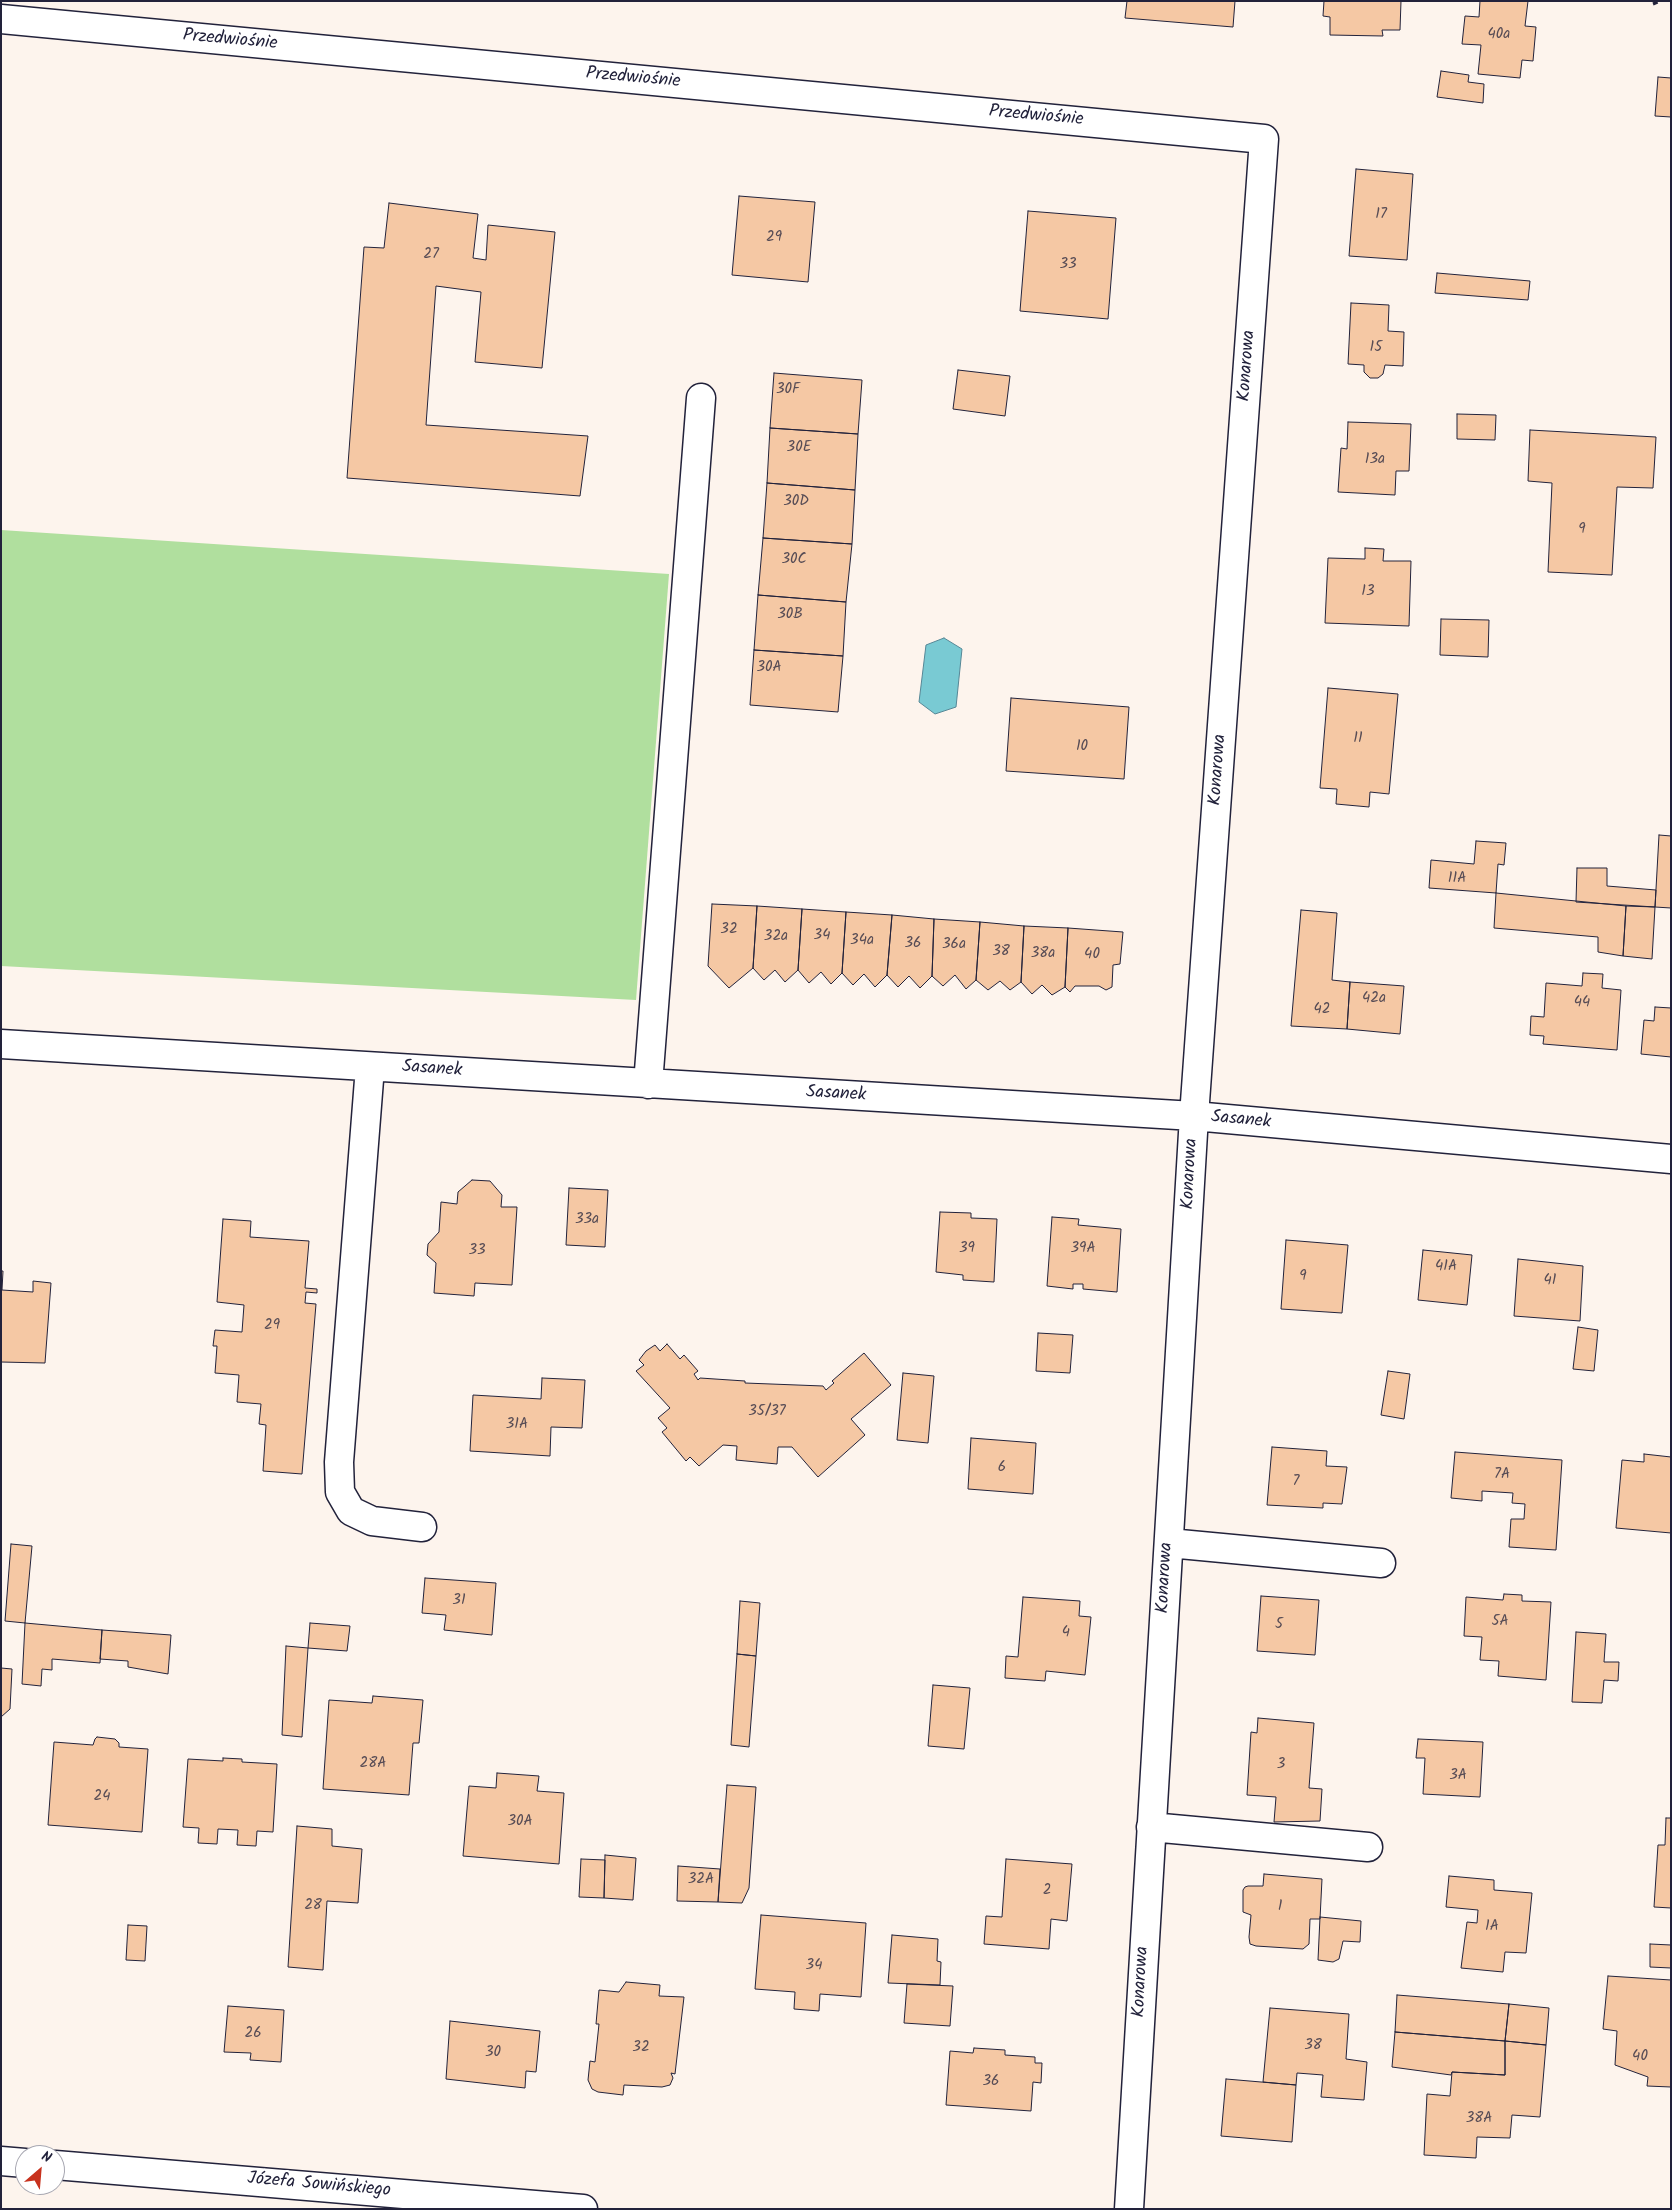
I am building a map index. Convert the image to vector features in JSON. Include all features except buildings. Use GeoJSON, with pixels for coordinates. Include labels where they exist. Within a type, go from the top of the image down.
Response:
{"type":"FeatureCollection","features":[{"type":"Feature","properties":{"kind":"street","name":"Przedwiośnie"},"geometry":{"type":"LineString","coordinates":[[1,19],[1264,139]]}},
{"type":"Feature","properties":{"kind":"street","name":"Konarowa"},"geometry":{"type":"LineString","coordinates":[[1128,2209],[1194,1116],[1264,139]]}},
{"type":"Feature","properties":{"kind":"street"},"geometry":{"type":"LineString","coordinates":[[648,1084],[701,398]]}},
{"type":"Feature","properties":{"kind":"street","name":"Sasanek"},"geometry":{"type":"LineString","coordinates":[[1,1044],[1194,1116],[1671,1159]]}},
{"type":"Feature","properties":{"kind":"street"},"geometry":{"type":"LineString","coordinates":[[370,1067],[339,1462],[340,1492],[350,1511],[372,1521],[422,1527]]}},
{"type":"Feature","properties":{"kind":"street"},"geometry":{"type":"LineString","coordinates":[[1168,1543],[1381,1563]]}},
{"type":"Feature","properties":{"kind":"street"},"geometry":{"type":"LineString","coordinates":[[1151,1827],[1368,1847]]}},
{"type":"Feature","properties":{"kind":"street"},"geometry":{"type":"LineString","coordinates":[[1,2161],[15,2162]]}},
{"type":"Feature","properties":{"kind":"street","name":"Józefa Sowińskiego"},"geometry":{"type":"LineString","coordinates":[[65,2166],[342,2199],[583,2209]]}},
{"type":"Feature","properties":{"kind":"path"},"geometry":{"type":"LineString","coordinates":[[1653,4],[1660,1]]}},
{"type":"Feature","properties":{"kind":"green space"},"geometry":{"type":"Polygon","coordinates":[[[1,530],[669,574],[636,1000],[1,966],[1,530]]]}},
{"type":"Feature","properties":{"kind":"water"},"geometry":{"type":"Polygon","coordinates":[[[944,638],[962,649],[956,707],[935,714],[919,702],[926,645],[944,638]]]}}]}
